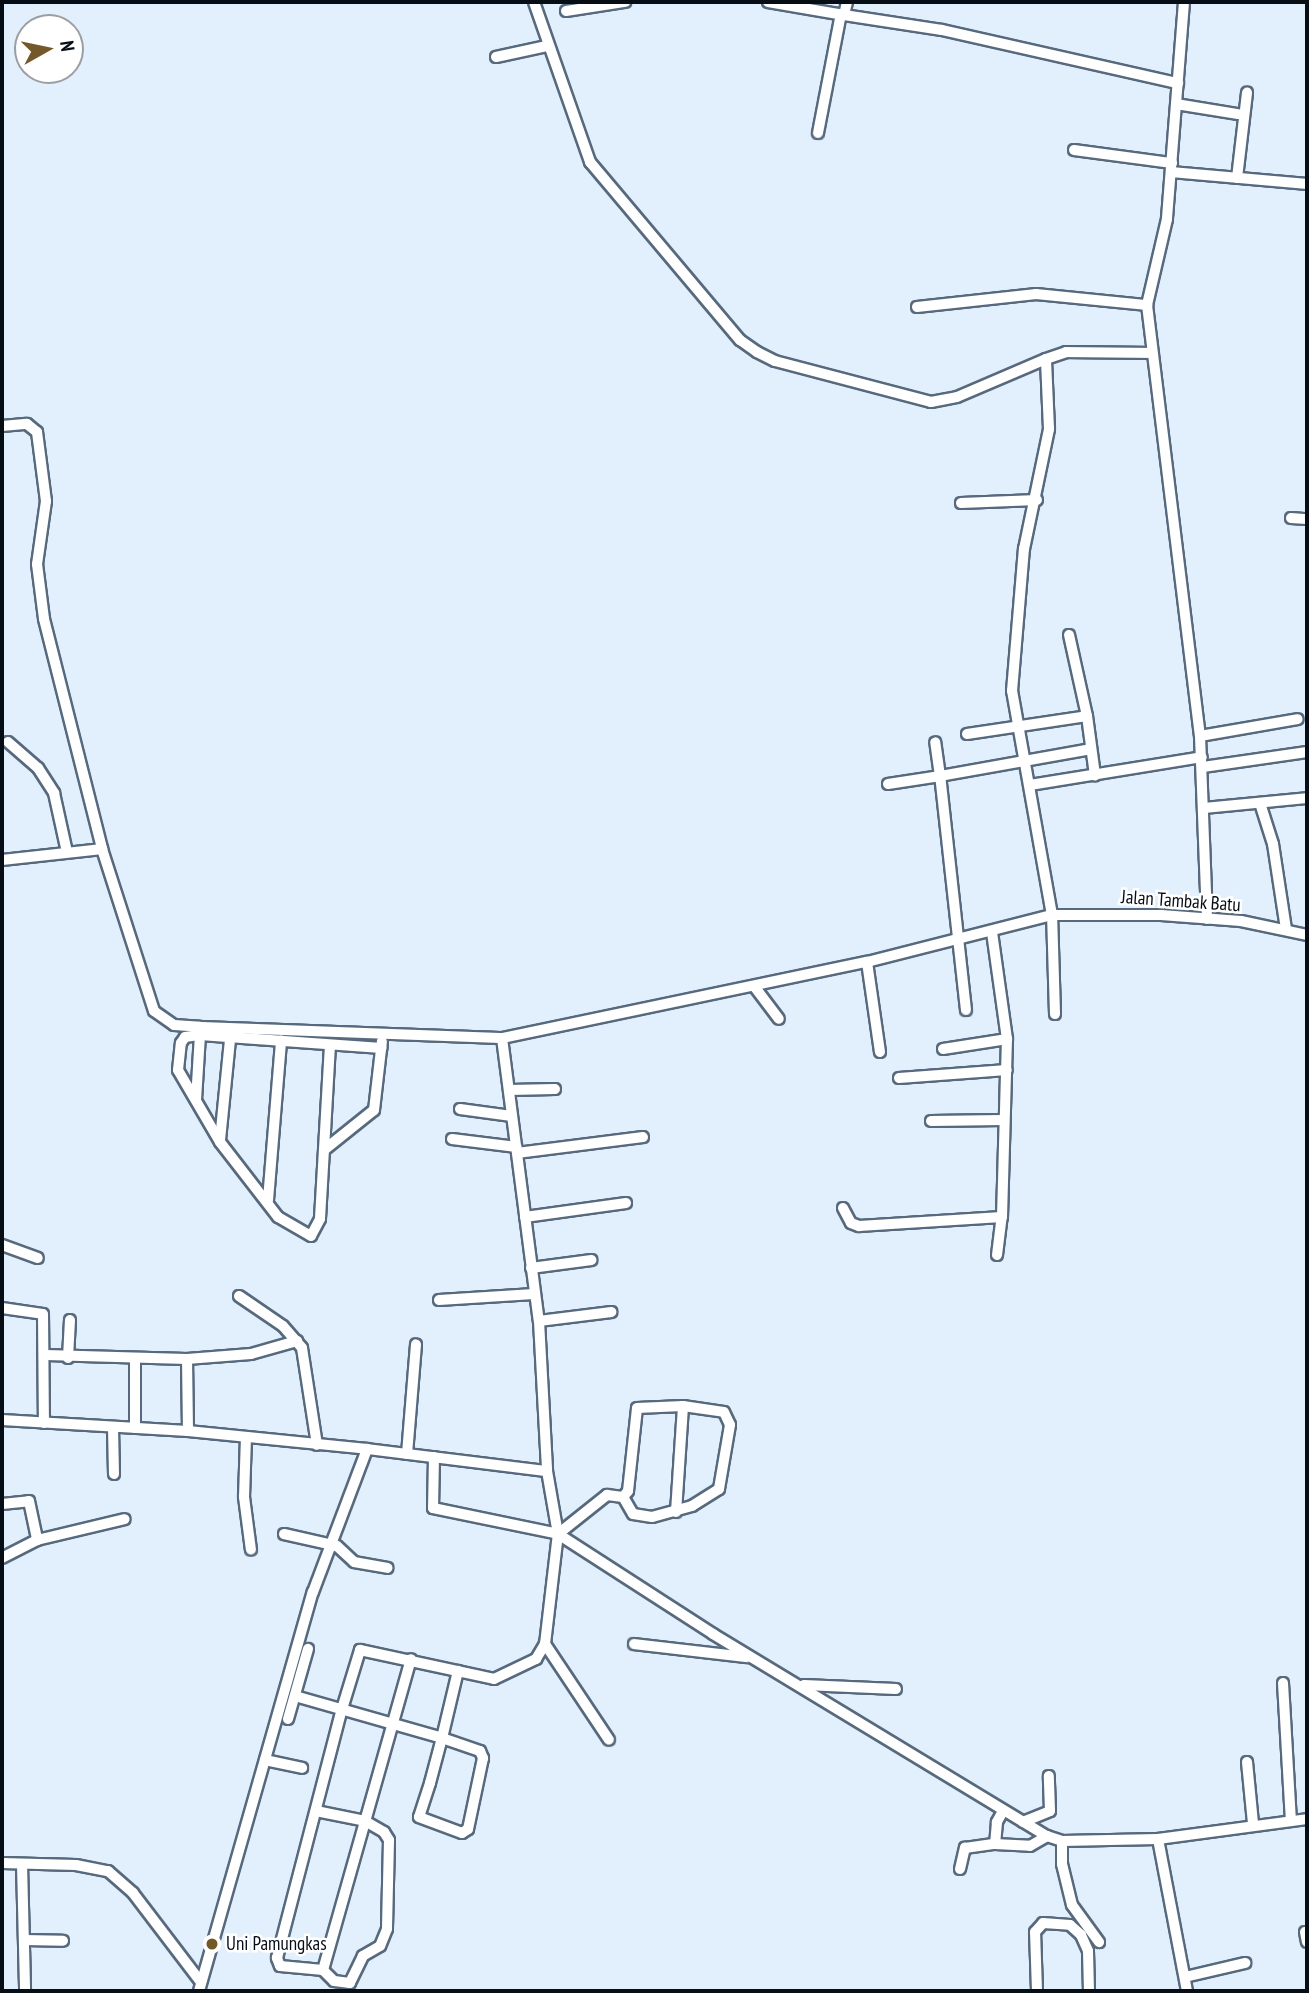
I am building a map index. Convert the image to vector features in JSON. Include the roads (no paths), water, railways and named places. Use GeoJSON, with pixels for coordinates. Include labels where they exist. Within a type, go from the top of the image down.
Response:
{"type":"FeatureCollection","features":[{"type":"Feature","properties":{"kind":"street"},"geometry":{"type":"LineString","coordinates":[[534,2],[547,46],[590,162],[740,340],[757,352],[788,365],[931,402],[957,397],[989,379],[1066,352],[1152,351]]}},
{"type":"Feature","properties":{"kind":"street"},"geometry":{"type":"LineString","coordinates":[[566,11],[625,2]]}},
{"type":"Feature","properties":{"kind":"street"},"geometry":{"type":"LineString","coordinates":[[768,2],[942,30],[1178,83]]}},
{"type":"Feature","properties":{"kind":"street"},"geometry":{"type":"LineString","coordinates":[[818,133],[842,15],[848,2]]}},
{"type":"Feature","properties":{"kind":"street"},"geometry":{"type":"LineString","coordinates":[[1184,2],[1167,219],[1147,305],[1200,736],[1207,919]]}},
{"type":"Feature","properties":{"kind":"street"},"geometry":{"type":"LineString","coordinates":[[496,57],[547,46]]}},
{"type":"Feature","properties":{"kind":"street"},"geometry":{"type":"LineString","coordinates":[[1237,178],[1247,93]]}},
{"type":"Feature","properties":{"kind":"street"},"geometry":{"type":"LineString","coordinates":[[1176,104],[1238,114]]}},
{"type":"Feature","properties":{"kind":"street"},"geometry":{"type":"LineString","coordinates":[[1074,150],[1237,178],[1307,184]]}},
{"type":"Feature","properties":{"kind":"street"},"geometry":{"type":"LineString","coordinates":[[918,307],[1036,294],[1147,305]]}},
{"type":"Feature","properties":{"kind":"street"},"geometry":{"type":"LineString","coordinates":[[1046,359],[1049,429],[1037,500],[1024,549],[1012,682],[1052,915],[1055,1014]]}},
{"type":"Feature","properties":{"kind":"street"},"geometry":{"type":"LineString","coordinates":[[2,426],[27,424],[37,432],[46,501],[37,564],[57,677],[102,849],[151,1002],[161,1019],[174,1025],[382,1042]]}},
{"type":"Feature","properties":{"kind":"street"},"geometry":{"type":"LineString","coordinates":[[961,503],[1037,500]]}},
{"type":"Feature","properties":{"kind":"street"},"geometry":{"type":"LineString","coordinates":[[1291,518],[1307,519]]}},
{"type":"Feature","properties":{"kind":"street"},"geometry":{"type":"LineString","coordinates":[[1069,635],[1087,716],[1095,775]]}},
{"type":"Feature","properties":{"kind":"street"},"geometry":{"type":"LineString","coordinates":[[967,734],[1087,716]]}},
{"type":"Feature","properties":{"kind":"street"},"geometry":{"type":"LineString","coordinates":[[1200,736],[1298,719]]}},
{"type":"Feature","properties":{"kind":"street"},"geometry":{"type":"LineString","coordinates":[[8,742],[38,768],[54,793],[67,852]]}},
{"type":"Feature","properties":{"kind":"street"},"geometry":{"type":"LineString","coordinates":[[936,742],[966,1010]]}},
{"type":"Feature","properties":{"kind":"street"},"geometry":{"type":"LineString","coordinates":[[888,784],[1025,758],[1091,749]]}},
{"type":"Feature","properties":{"kind":"street"},"geometry":{"type":"LineString","coordinates":[[1030,785],[1202,762],[1307,752]]}},
{"type":"Feature","properties":{"kind":"street"},"geometry":{"type":"LineString","coordinates":[[1204,808],[1307,798]]}},
{"type":"Feature","properties":{"kind":"street"},"geometry":{"type":"LineString","coordinates":[[1260,803],[1274,848],[1286,929]]}},
{"type":"Feature","properties":{"kind":"street"},"geometry":{"type":"LineString","coordinates":[[2,859],[102,849]]}},
{"type":"Feature","properties":{"kind":"street","name":"Jalan Tambak Batu"},"geometry":{"type":"LineString","coordinates":[[382,1042],[502,1038],[867,962],[1052,915],[1207,919],[1286,929],[1307,935]]}},
{"type":"Feature","properties":{"kind":"street"},"geometry":{"type":"LineString","coordinates":[[992,932],[1007,1039],[1002,1217],[997,1255]]}},
{"type":"Feature","properties":{"kind":"street"},"geometry":{"type":"LineString","coordinates":[[867,962],[880,1052]]}},
{"type":"Feature","properties":{"kind":"street"},"geometry":{"type":"LineString","coordinates":[[754,986],[779,1019]]}},
{"type":"Feature","properties":{"kind":"street"},"geometry":{"type":"LineString","coordinates":[[330,1045],[316,1233],[311,1236],[286,1224],[220,1142],[183,1082],[178,1056],[183,1038],[200,1035],[330,1045],[382,1042]]}},
{"type":"Feature","properties":{"kind":"street"},"geometry":{"type":"LineString","coordinates":[[196,1100],[200,1035]]}},
{"type":"Feature","properties":{"kind":"street"},"geometry":{"type":"LineString","coordinates":[[316,1811],[365,1821],[384,1832],[389,1840],[387,1929],[380,1946],[363,1956],[350,1983],[334,1981],[323,1970],[280,1966],[276,1958],[342,1709],[360,1650],[500,1677],[536,1659],[545,1644],[558,1534],[547,1471],[539,1321],[502,1038]]}},
{"type":"Feature","properties":{"kind":"street"},"geometry":{"type":"LineString","coordinates":[[220,1142],[230,1039]]}},
{"type":"Feature","properties":{"kind":"street"},"geometry":{"type":"LineString","coordinates":[[943,1049],[1007,1039]]}},
{"type":"Feature","properties":{"kind":"street"},"geometry":{"type":"LineString","coordinates":[[268,1200],[281,1041]]}},
{"type":"Feature","properties":{"kind":"street"},"geometry":{"type":"LineString","coordinates":[[324,1150],[374,1110],[382,1042]]}},
{"type":"Feature","properties":{"kind":"street"},"geometry":{"type":"LineString","coordinates":[[899,1078],[1007,1070]]}},
{"type":"Feature","properties":{"kind":"street"},"geometry":{"type":"LineString","coordinates":[[509,1090],[555,1089]]}},
{"type":"Feature","properties":{"kind":"street"},"geometry":{"type":"LineString","coordinates":[[460,1109],[512,1116]]}},
{"type":"Feature","properties":{"kind":"street"},"geometry":{"type":"LineString","coordinates":[[931,1121],[1003,1120]]}},
{"type":"Feature","properties":{"kind":"street"},"geometry":{"type":"LineString","coordinates":[[452,1139],[517,1150],[643,1138]]}},
{"type":"Feature","properties":{"kind":"street"},"geometry":{"type":"LineString","coordinates":[[525,1217],[626,1203]]}},
{"type":"Feature","properties":{"kind":"street"},"geometry":{"type":"LineString","coordinates":[[843,1208],[851,1223],[859,1226],[1002,1217]]}},
{"type":"Feature","properties":{"kind":"street"},"geometry":{"type":"LineString","coordinates":[[2,1245],[38,1258]]}},
{"type":"Feature","properties":{"kind":"street"},"geometry":{"type":"LineString","coordinates":[[531,1268],[591,1260]]}},
{"type":"Feature","properties":{"kind":"street"},"geometry":{"type":"LineString","coordinates":[[439,1300],[534,1294]]}},
{"type":"Feature","properties":{"kind":"street"},"geometry":{"type":"LineString","coordinates":[[239,1296],[284,1326],[297,1341],[307,1362],[317,1445]]}},
{"type":"Feature","properties":{"kind":"street"},"geometry":{"type":"LineString","coordinates":[[2,1308],[43,1314],[46,1355],[44,1423]]}},
{"type":"Feature","properties":{"kind":"street"},"geometry":{"type":"LineString","coordinates":[[539,1321],[611,1312]]}},
{"type":"Feature","properties":{"kind":"street"},"geometry":{"type":"LineString","coordinates":[[68,1358],[70,1320]]}},
{"type":"Feature","properties":{"kind":"street"},"geometry":{"type":"LineString","coordinates":[[46,1355],[135,1360],[187,1359],[251,1354],[297,1341]]}},
{"type":"Feature","properties":{"kind":"street"},"geometry":{"type":"LineString","coordinates":[[407,1454],[416,1344]]}},
{"type":"Feature","properties":{"kind":"street"},"geometry":{"type":"LineString","coordinates":[[187,1359],[188,1431]]}},
{"type":"Feature","properties":{"kind":"street"},"geometry":{"type":"LineString","coordinates":[[135,1360],[135,1428]]}},
{"type":"Feature","properties":{"kind":"street"},"geometry":{"type":"LineString","coordinates":[[676,1512],[683,1406]]}},
{"type":"Feature","properties":{"kind":"street"},"geometry":{"type":"LineString","coordinates":[[683,1406],[724,1412],[730,1425],[719,1489],[676,1512],[641,1516],[632,1514],[623,1497],[628,1491],[637,1408],[683,1406]]}},
{"type":"Feature","properties":{"kind":"street"},"geometry":{"type":"LineString","coordinates":[[2,1420],[188,1431],[547,1471]]}},
{"type":"Feature","properties":{"kind":"street"},"geometry":{"type":"LineString","coordinates":[[113,1427],[114,1474]]}},
{"type":"Feature","properties":{"kind":"street"},"geometry":{"type":"LineString","coordinates":[[246,1437],[244,1497],[251,1550]]}},
{"type":"Feature","properties":{"kind":"street"},"geometry":{"type":"LineString","coordinates":[[199,1986],[331,1545],[367,1449]]}},
{"type":"Feature","properties":{"kind":"street"},"geometry":{"type":"LineString","coordinates":[[435,1457],[433,1507],[558,1534],[1047,1836],[1062,1841],[1158,1839],[1307,1818]]}},
{"type":"Feature","properties":{"kind":"street"},"geometry":{"type":"LineString","coordinates":[[558,1534],[607,1496],[623,1497]]}},
{"type":"Feature","properties":{"kind":"street"},"geometry":{"type":"LineString","coordinates":[[2,1504],[29,1502],[37,1540]]}},
{"type":"Feature","properties":{"kind":"street"},"geometry":{"type":"LineString","coordinates":[[2,1558],[37,1540],[125,1519]]}},
{"type":"Feature","properties":{"kind":"street"},"geometry":{"type":"LineString","coordinates":[[284,1534],[331,1545],[354,1562],[387,1568]]}},
{"type":"Feature","properties":{"kind":"street"},"geometry":{"type":"LineString","coordinates":[[545,1644],[609,1740]]}},
{"type":"Feature","properties":{"kind":"street"},"geometry":{"type":"LineString","coordinates":[[634,1644],[760,1660]]}},
{"type":"Feature","properties":{"kind":"street"},"geometry":{"type":"LineString","coordinates":[[288,1720],[308,1649]]}},
{"type":"Feature","properties":{"kind":"street"},"geometry":{"type":"LineString","coordinates":[[323,1970],[411,1659]]}},
{"type":"Feature","properties":{"kind":"street"},"geometry":{"type":"LineString","coordinates":[[295,1696],[442,1738],[483,1753],[466,1832],[420,1820],[442,1738],[458,1671]]}},
{"type":"Feature","properties":{"kind":"street"},"geometry":{"type":"LineString","coordinates":[[1283,1683],[1291,1820]]}},
{"type":"Feature","properties":{"kind":"street"},"geometry":{"type":"LineString","coordinates":[[801,1685],[896,1689]]}},
{"type":"Feature","properties":{"kind":"street"},"geometry":{"type":"LineString","coordinates":[[265,1760],[302,1768]]}},
{"type":"Feature","properties":{"kind":"street"},"geometry":{"type":"LineString","coordinates":[[1247,1762],[1253,1824]]}},
{"type":"Feature","properties":{"kind":"street"},"geometry":{"type":"LineString","coordinates":[[1023,1822],[1050,1811],[1049,1776]]}},
{"type":"Feature","properties":{"kind":"street"},"geometry":{"type":"LineString","coordinates":[[995,1844],[997,1822],[1003,1811]]}},
{"type":"Feature","properties":{"kind":"street"},"geometry":{"type":"LineString","coordinates":[[960,1869],[965,1848],[995,1844],[1030,1846],[1047,1836]]}},
{"type":"Feature","properties":{"kind":"street"},"geometry":{"type":"LineString","coordinates":[[1158,1839],[1187,1991]]}},
{"type":"Feature","properties":{"kind":"street"},"geometry":{"type":"LineString","coordinates":[[1062,1841],[1072,1905],[1099,1942]]}},
{"type":"Feature","properties":{"kind":"street"},"geometry":{"type":"LineString","coordinates":[[2,1863],[95,1866],[108,1871],[133,1893],[199,1986]]}},
{"type":"Feature","properties":{"kind":"street"},"geometry":{"type":"LineString","coordinates":[[22,1864],[25,1991]]}},
{"type":"Feature","properties":{"kind":"street"},"geometry":{"type":"LineString","coordinates":[[1037,1991],[1035,1932],[1043,1923],[1070,1925],[1081,1935],[1088,1951],[1089,1991]]}},
{"type":"Feature","properties":{"kind":"street"},"geometry":{"type":"LineString","coordinates":[[24,1940],[63,1941]]}},
{"type":"Feature","properties":{"kind":"street"},"geometry":{"type":"LineString","coordinates":[[1185,1977],[1245,1963]]}},
{"type":"Feature","properties":{"kind":"place","name":"Uni Pamungkas"},"geometry":{"type":"Point","coordinates":[212,1944]}}]}
